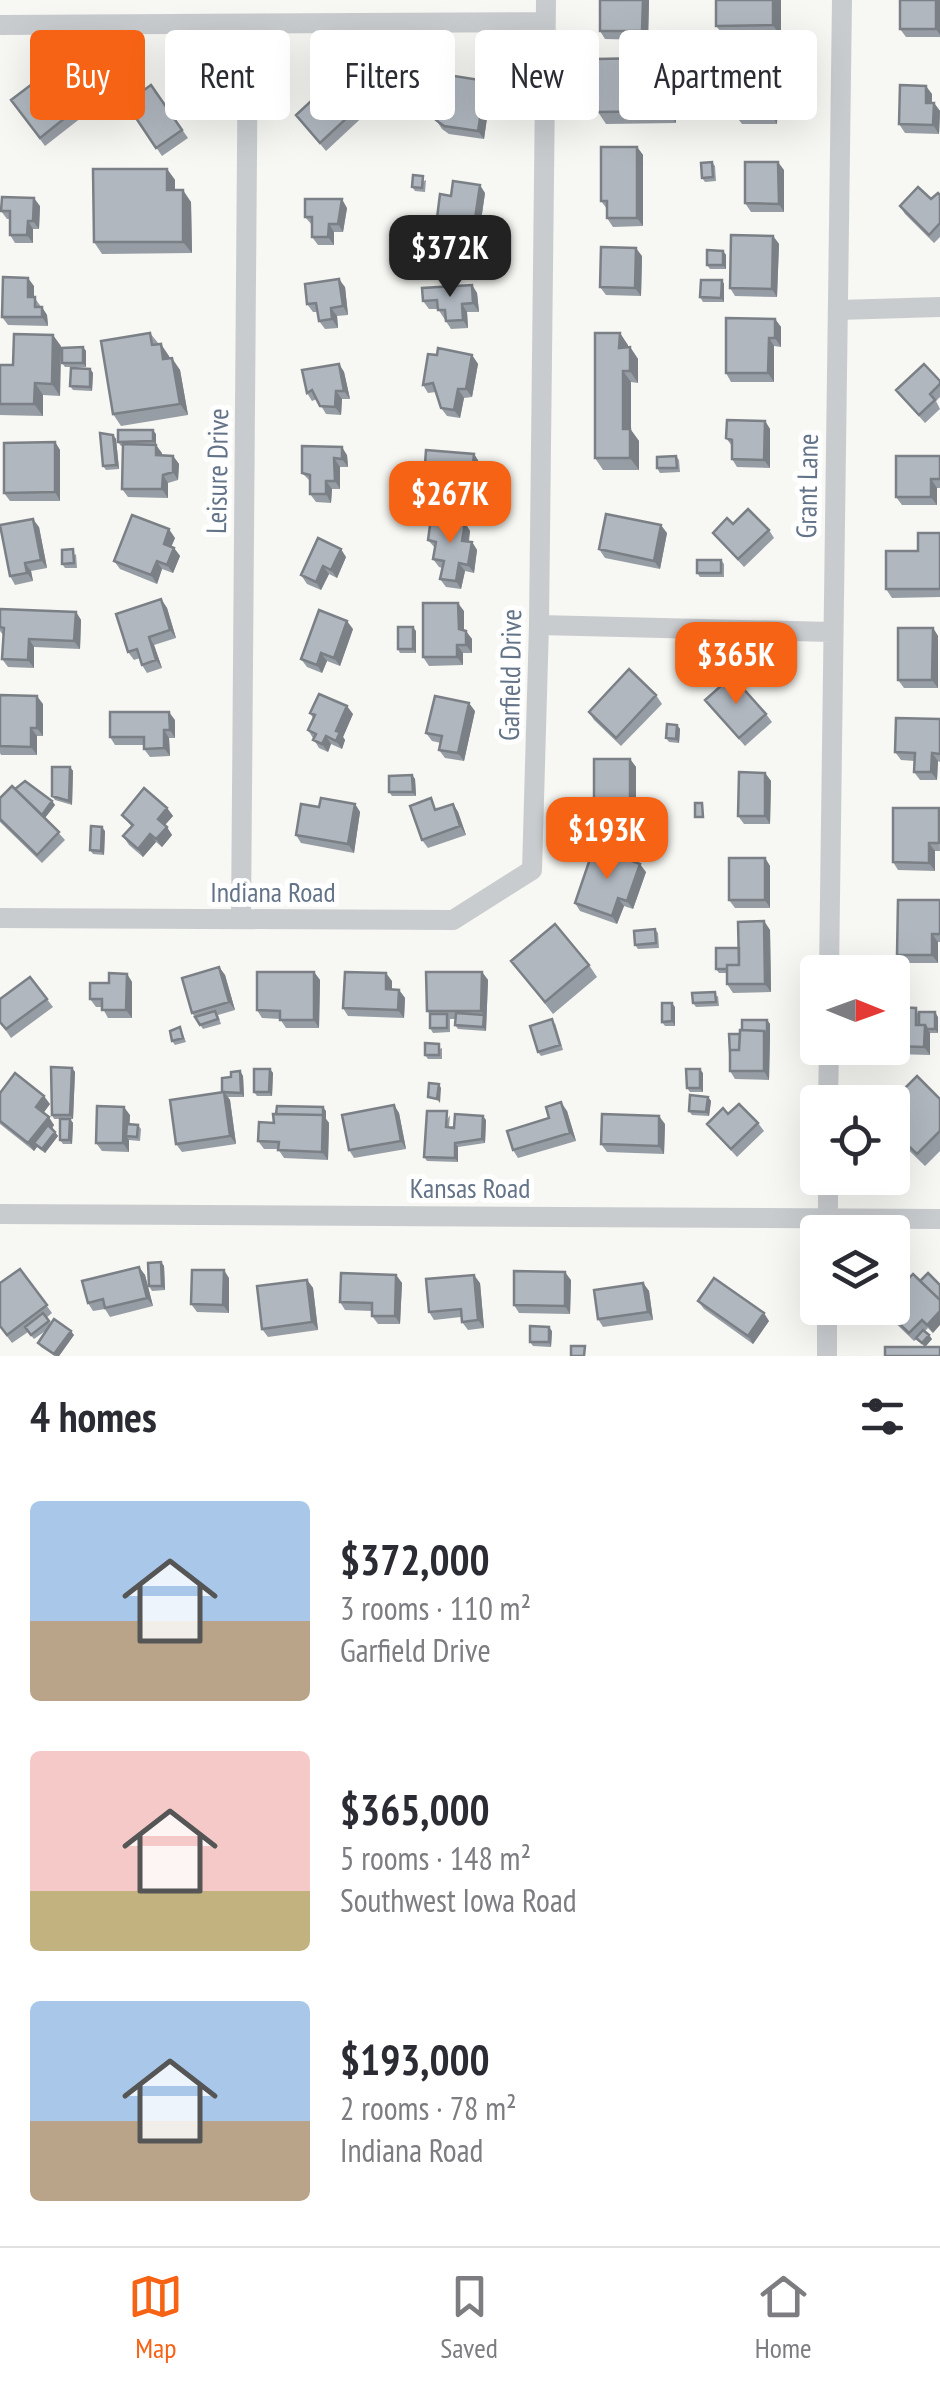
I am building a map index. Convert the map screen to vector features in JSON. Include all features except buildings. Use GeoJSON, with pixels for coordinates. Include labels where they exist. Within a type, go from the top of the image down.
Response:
{"type":"FeatureCollection","features":[{"type":"Feature","properties":{"kind":"street","name":"Garfield Drive"},"geometry":{"type":"LineString","coordinates":[[532,870],[539,625],[546,0]]}},
{"type":"Feature","properties":{"kind":"street","name":"Grant Lane"},"geometry":{"type":"LineString","coordinates":[[829,955],[842,0]]}},
{"type":"Feature","properties":{"kind":"street"},"geometry":{"type":"LineString","coordinates":[[0,25],[546,22]]}},
{"type":"Feature","properties":{"kind":"street","name":"Leisure Drive"},"geometry":{"type":"LineString","coordinates":[[240,919],[248,24]]}},
{"type":"Feature","properties":{"kind":"street"},"geometry":{"type":"LineString","coordinates":[[838,310],[940,306]]}},
{"type":"Feature","properties":{"kind":"street"},"geometry":{"type":"LineString","coordinates":[[539,625],[831,632]]}},
{"type":"Feature","properties":{"kind":"street","name":"Indiana Road"},"geometry":{"type":"LineString","coordinates":[[0,918],[453,920],[532,870]]}},
{"type":"Feature","properties":{"kind":"street","name":"Kansas Road"},"geometry":{"type":"LineString","coordinates":[[0,1214],[800,1225]]}},
{"type":"Feature","properties":{"kind":"street","name":"Kansas Road"},"geometry":{"type":"LineString","coordinates":[[910,1221],[940,1219]]}},
{"type":"Feature","properties":{"kind":"street"},"geometry":{"type":"LineString","coordinates":[[827,1325],[827,1356]]}}]}
